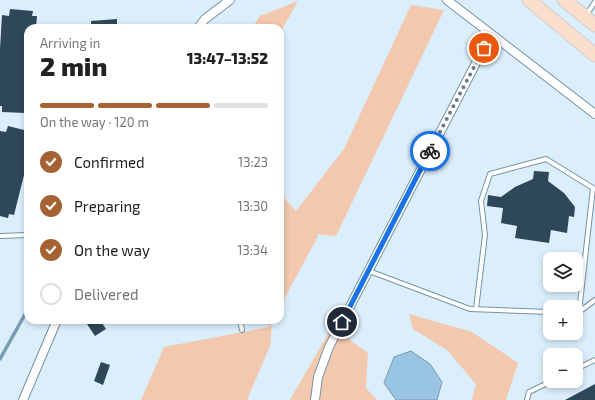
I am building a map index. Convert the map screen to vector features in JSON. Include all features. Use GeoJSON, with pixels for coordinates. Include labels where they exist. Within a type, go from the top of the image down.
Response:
{"type":"FeatureCollection","features":[{"type":"Feature","properties":{"kind":"main road"},"geometry":{"type":"LineString","coordinates":[[529,0],[595,55]]}},
{"type":"Feature","properties":{"kind":"main road"},"geometry":{"type":"LineString","coordinates":[[564,0],[595,25]]}},
{"type":"Feature","properties":{"kind":"street"},"geometry":{"type":"LineString","coordinates":[[201,24],[205,19],[230,0]]}},
{"type":"Feature","properties":{"kind":"street"},"geometry":{"type":"LineString","coordinates":[[447,0],[595,114]]}},
{"type":"Feature","properties":{"kind":"street"},"geometry":{"type":"LineString","coordinates":[[315,400],[318,377],[329,347],[491,34]]}},
{"type":"Feature","properties":{"kind":"street"},"geometry":{"type":"LineString","coordinates":[[23,400],[56,324]]}},
{"type":"Feature","properties":{"kind":"lane"},"geometry":{"type":"LineString","coordinates":[[584,16],[595,2]]}},
{"type":"Feature","properties":{"kind":"lane"},"geometry":{"type":"LineString","coordinates":[[476,310],[485,235],[481,201],[490,174],[546,159],[594,188],[580,300]]}},
{"type":"Feature","properties":{"kind":"lane"},"geometry":{"type":"LineString","coordinates":[[0,236],[24,235]]}},
{"type":"Feature","properties":{"kind":"lane"},"geometry":{"type":"LineString","coordinates":[[368,270],[470,309],[543,312]]}},
{"type":"Feature","properties":{"kind":"lane"},"geometry":{"type":"LineString","coordinates":[[583,308],[595,300]]}},
{"type":"Feature","properties":{"kind":"lane"},"geometry":{"type":"LineString","coordinates":[[241,324],[242,330]]}},
{"type":"Feature","properties":{"kind":"lane"},"geometry":{"type":"LineString","coordinates":[[583,366],[595,360]]}},
{"type":"Feature","properties":{"kind":"lane"},"geometry":{"type":"LineString","coordinates":[[527,400],[529,392],[543,385]]}},
{"type":"Feature","properties":{"kind":"shaded area"},"geometry":{"type":"Polygon","coordinates":[[[298,1],[284,26],[284,24],[255,24],[260,16],[298,1]]]}},
{"type":"Feature","properties":{"kind":"shaded area"},"geometry":{"type":"Polygon","coordinates":[[[411,5],[444,10],[336,236],[316,234],[318,236],[284,300],[284,198],[296,211],[344,149],[411,5]]]}},
{"type":"Feature","properties":{"kind":"shaded area"},"geometry":{"type":"Polygon","coordinates":[[[409,314],[472,332],[518,363],[506,400],[472,400],[476,384],[447,350],[413,329],[409,314]]]}},
{"type":"Feature","properties":{"kind":"shaded area"},"geometry":{"type":"Polygon","coordinates":[[[268,324],[271,324],[270,346],[247,400],[141,400],[164,347],[269,327],[268,324]]]}},
{"type":"Feature","properties":{"kind":"shaded area"},"geometry":{"type":"Polygon","coordinates":[[[332,327],[368,353],[366,388],[377,400],[290,400],[332,327]]]}},
{"type":"Feature","properties":{"kind":"water"},"geometry":{"type":"Polygon","coordinates":[[[411,351],[430,364],[442,382],[437,400],[396,400],[384,383],[394,357],[411,351]]]}},
{"type":"Feature","properties":{"kind":"building"},"geometry":{"type":"Polygon","coordinates":[[[10,9],[33,11],[32,16],[37,16],[36,24],[24,24],[24,113],[2,112],[2,106],[0,106],[0,49],[2,15],[9,16],[10,9]]]}},
{"type":"Feature","properties":{"kind":"building"},"geometry":{"type":"Polygon","coordinates":[[[117,19],[117,24],[91,24],[91,21],[117,19]]]}},
{"type":"Feature","properties":{"kind":"building"},"geometry":{"type":"Polygon","coordinates":[[[8,126],[24,130],[24,175],[14,215],[9,214],[8,218],[0,216],[0,131],[6,132],[8,126]]]}},
{"type":"Feature","properties":{"kind":"building"},"geometry":{"type":"Polygon","coordinates":[[[534,171],[549,172],[548,181],[564,193],[575,207],[574,217],[569,216],[567,233],[551,230],[549,243],[515,238],[517,226],[501,223],[503,208],[487,206],[488,195],[501,197],[515,187],[533,179],[534,171]]]}},
{"type":"Feature","properties":{"kind":"building"},"geometry":{"type":"Polygon","coordinates":[[[87,324],[103,324],[106,329],[95,336],[87,324]]]}},
{"type":"Feature","properties":{"kind":"building"},"geometry":{"type":"Polygon","coordinates":[[[101,362],[110,365],[103,385],[94,381],[101,362]]]}},
{"type":"Feature","properties":{"kind":"building"},"geometry":{"type":"Polygon","coordinates":[[[595,384],[595,400],[565,400],[595,384]]]}},
{"type":"Feature","properties":{"kind":"waterway"},"geometry":{"type":"LineString","coordinates":[[0,359],[24,316]]}},
{"type":"Feature","properties":{"kind":"way so far"},"geometry":{"type":"LineString","coordinates":[[430,151],[484,48]]}},
{"type":"Feature","properties":{"kind":"route"},"geometry":{"type":"LineString","coordinates":[[342,322],[430,151]]}}]}
